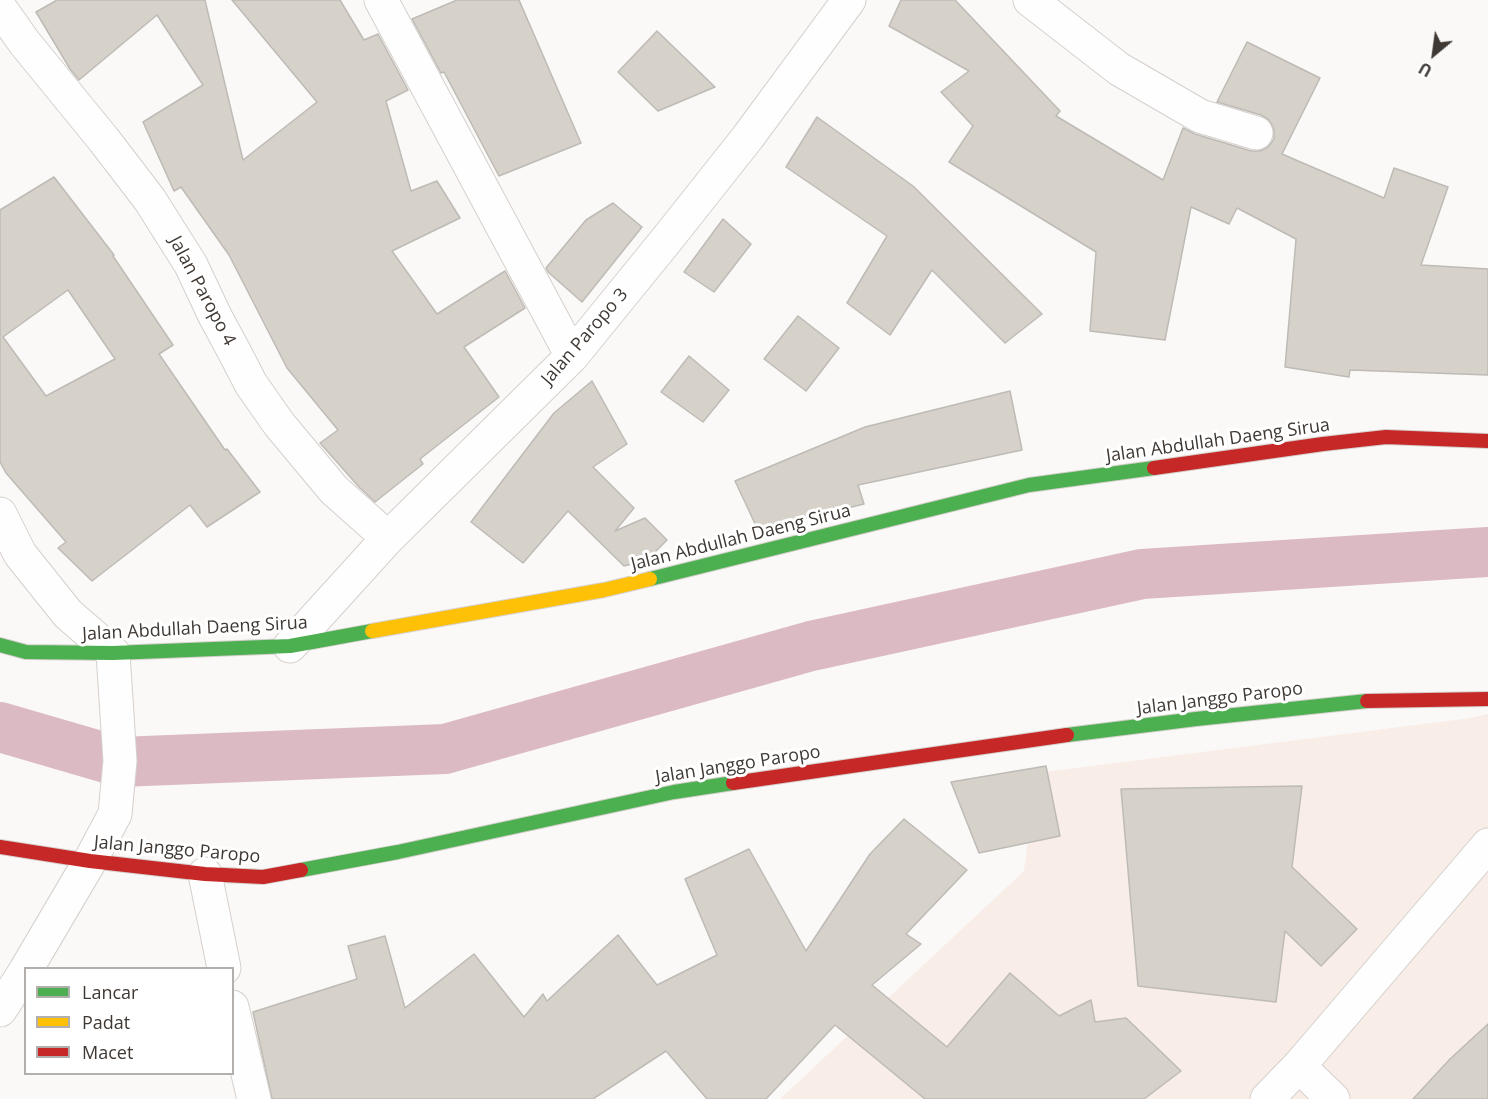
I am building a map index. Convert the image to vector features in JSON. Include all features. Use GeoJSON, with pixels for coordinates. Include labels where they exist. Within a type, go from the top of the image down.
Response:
{"type":"FeatureCollection","features":[{"type":"Feature","properties":{"kind":"main road","name":"Jalan Abdullah Daeng Sirua"},"geometry":{"type":"LineString","coordinates":[[0,645],[26,652],[113,653],[290,646],[604,590],[1029,485],[1386,437],[1488,441]]}},
{"type":"Feature","properties":{"kind":"main road","name":"Jalan Janggo Paropo"},"geometry":{"type":"LineString","coordinates":[[0,847],[90,861],[205,874],[263,877],[398,852],[675,792],[1077,734],[1362,701],[1488,699]]}},
{"type":"Feature","properties":{"kind":"street"},"geometry":{"type":"LineString","coordinates":[[381,0],[572,356]]}},
{"type":"Feature","properties":{"kind":"street","name":"Jalan Paropo 3"},"geometry":{"type":"LineString","coordinates":[[290,646],[388,538],[572,356],[748,137],[849,0]]}},
{"type":"Feature","properties":{"kind":"street"},"geometry":{"type":"LineString","coordinates":[[1030,0],[1119,69],[1200,116],[1256,133]]}},
{"type":"Feature","properties":{"kind":"street","name":"Jalan Paropo 4"},"geometry":{"type":"LineString","coordinates":[[0,8],[24,42],[150,200],[191,265],[251,384],[279,424],[334,490],[388,538]]}},
{"type":"Feature","properties":{"kind":"street"},"geometry":{"type":"LineString","coordinates":[[0,514],[20,554],[68,614],[113,653],[120,761],[115,814],[27,967]]}},
{"type":"Feature","properties":{"kind":"street"},"geometry":{"type":"LineString","coordinates":[[1267,1099],[1299,1066],[1488,845]]}},
{"type":"Feature","properties":{"kind":"street"},"geometry":{"type":"LineString","coordinates":[[205,874],[224,967]]}},
{"type":"Feature","properties":{"kind":"street"},"geometry":{"type":"LineString","coordinates":[[0,1010],[24,972]]}},
{"type":"Feature","properties":{"kind":"street"},"geometry":{"type":"LineString","coordinates":[[234,1015],[254,1099]]}},
{"type":"Feature","properties":{"kind":"street"},"geometry":{"type":"LineString","coordinates":[[1299,1066],[1333,1099]]}},
{"type":"Feature","properties":{"kind":"shaded area"},"geometry":{"type":"Polygon","coordinates":[[[1488,714],[1488,1099],[780,1099],[1024,871],[1036,773],[1488,714]]]}},
{"type":"Feature","properties":{"kind":"building"},"geometry":{"type":"Polygon","coordinates":[[[57,0],[205,0],[243,160],[317,102],[232,0],[340,0],[364,40],[378,34],[408,90],[386,101],[411,191],[437,181],[460,218],[392,251],[437,314],[505,271],[525,308],[464,347],[499,397],[420,459],[423,464],[375,502],[320,443],[338,430],[287,368],[229,255],[181,187],[174,191],[143,122],[203,85],[157,15],[79,80],[36,12],[57,0]]]}},
{"type":"Feature","properties":{"kind":"building"},"geometry":{"type":"Polygon","coordinates":[[[457,0],[519,0],[581,143],[499,176],[444,72],[441,73],[412,19],[457,0]]]}},
{"type":"Feature","properties":{"kind":"building"},"geometry":{"type":"Polygon","coordinates":[[[901,0],[955,0],[1060,111],[1056,116],[1163,180],[1183,128],[1195,134],[1251,151],[1260,151],[1268,147],[1274,139],[1274,129],[1269,120],[1261,115],[1217,102],[1247,42],[1320,78],[1282,154],[1384,198],[1394,168],[1448,187],[1421,265],[1488,269],[1488,375],[1350,370],[1349,377],[1285,367],[1296,239],[1237,208],[1229,224],[1191,207],[1165,340],[1090,331],[1096,252],[949,162],[973,126],[941,92],[969,71],[889,26],[901,0]]]}},
{"type":"Feature","properties":{"kind":"building"},"geometry":{"type":"Polygon","coordinates":[[[657,31],[715,87],[658,111],[618,72],[657,31]]]}},
{"type":"Feature","properties":{"kind":"building"},"geometry":{"type":"Polygon","coordinates":[[[817,117],[913,186],[1042,314],[1005,343],[932,270],[890,335],[847,303],[887,236],[786,167],[817,117]]]}},
{"type":"Feature","properties":{"kind":"building"},"geometry":{"type":"Polygon","coordinates":[[[54,177],[114,255],[173,345],[159,354],[225,450],[227,449],[260,492],[207,527],[190,505],[92,581],[58,548],[66,542],[6,473],[0,462],[0,210],[54,177]],[[68,290],[3,337],[46,396],[115,359],[68,290]]]}},
{"type":"Feature","properties":{"kind":"building"},"geometry":{"type":"Polygon","coordinates":[[[613,203],[642,227],[582,302],[546,268],[586,220],[613,203]]]}},
{"type":"Feature","properties":{"kind":"building"},"geometry":{"type":"Polygon","coordinates":[[[723,219],[751,244],[714,292],[684,272],[723,219]]]}},
{"type":"Feature","properties":{"kind":"building"},"geometry":{"type":"Polygon","coordinates":[[[798,316],[839,348],[806,391],[764,359],[798,316]]]}},
{"type":"Feature","properties":{"kind":"building"},"geometry":{"type":"Polygon","coordinates":[[[689,356],[729,390],[703,422],[661,392],[689,356]]]}},
{"type":"Feature","properties":{"kind":"building"},"geometry":{"type":"Polygon","coordinates":[[[592,381],[627,444],[593,467],[634,508],[615,531],[645,518],[667,540],[647,560],[624,566],[568,511],[523,563],[471,522],[554,413],[592,381]]]}},
{"type":"Feature","properties":{"kind":"building"},"geometry":{"type":"Polygon","coordinates":[[[1010,391],[1022,450],[858,485],[864,504],[758,530],[735,481],[865,427],[1010,391]]]}},
{"type":"Feature","properties":{"kind":"building"},"geometry":{"type":"Polygon","coordinates":[[[1046,766],[1060,836],[979,853],[951,782],[1046,766]]]}},
{"type":"Feature","properties":{"kind":"building"},"geometry":{"type":"Polygon","coordinates":[[[1302,786],[1292,867],[1357,929],[1321,966],[1285,931],[1276,1002],[1138,986],[1121,789],[1302,786]]]}},
{"type":"Feature","properties":{"kind":"building"},"geometry":{"type":"Polygon","coordinates":[[[904,819],[967,870],[906,934],[921,944],[872,985],[947,1047],[1010,973],[1059,1016],[1091,1000],[1095,1022],[1126,1018],[1181,1071],[1144,1099],[925,1099],[835,1025],[766,1099],[707,1099],[666,1051],[593,1099],[272,1099],[253,1012],[357,979],[348,946],[385,936],[405,1008],[474,954],[524,1017],[543,994],[547,1001],[618,935],[657,985],[717,955],[685,879],[749,849],[806,951],[870,854],[904,819]]]}},
{"type":"Feature","properties":{"kind":"building"},"geometry":{"type":"Polygon","coordinates":[[[1488,1024],[1488,1099],[1413,1099],[1450,1059],[1488,1024]]]}},
{"type":"Feature","properties":{"kind":"waterway"},"geometry":{"type":"LineString","coordinates":[[0,727],[120,762],[445,749],[811,646],[1142,574],[1488,552]]}},
{"type":"Feature","properties":{"kind":"traffic: fast"},"geometry":{"type":"LineString","coordinates":[[650,579],[1029,485],[1154,468]]}},
{"type":"Feature","properties":{"kind":"traffic: fast"},"geometry":{"type":"LineString","coordinates":[[0,645],[26,652],[113,653],[290,646],[372,631]]}},
{"type":"Feature","properties":{"kind":"traffic: fast"},"geometry":{"type":"LineString","coordinates":[[1067,735],[1367,701]]}},
{"type":"Feature","properties":{"kind":"traffic: fast"},"geometry":{"type":"LineString","coordinates":[[301,870],[398,852],[674,792],[733,783]]}},
{"type":"Feature","properties":{"kind":"traffic: slow"},"geometry":{"type":"LineString","coordinates":[[372,631],[604,590],[650,579]]}},
{"type":"Feature","properties":{"kind":"traffic: jam"},"geometry":{"type":"LineString","coordinates":[[1154,468],[1386,437],[1488,441]]}},
{"type":"Feature","properties":{"kind":"traffic: jam"},"geometry":{"type":"LineString","coordinates":[[1367,701],[1488,699]]}},
{"type":"Feature","properties":{"kind":"traffic: jam"},"geometry":{"type":"LineString","coordinates":[[733,783],[1067,735]]}},
{"type":"Feature","properties":{"kind":"traffic: jam"},"geometry":{"type":"LineString","coordinates":[[0,847],[90,861],[205,874],[263,877],[301,870]]}}]}
